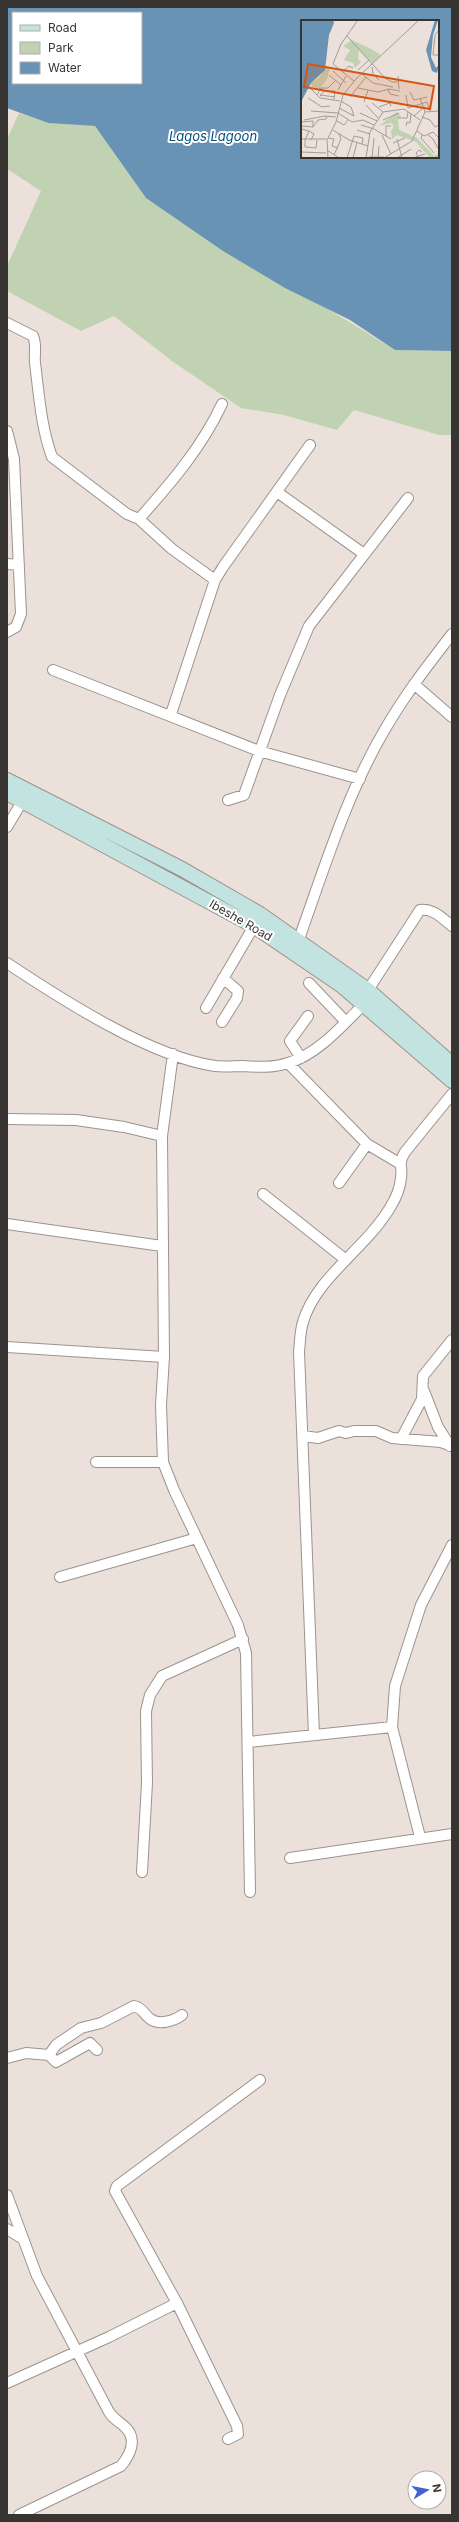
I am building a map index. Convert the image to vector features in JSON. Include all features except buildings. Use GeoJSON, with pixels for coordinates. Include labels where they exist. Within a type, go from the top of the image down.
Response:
{"type":"FeatureCollection","features":[{"type":"Feature","properties":{"kind":"main road","name":"Ibeshe Road"},"geometry":{"type":"LineString","coordinates":[[7,780],[182,869],[260,914],[452,1081]]}},
{"type":"Feature","properties":{"kind":"main road","name":"Ibeshe Road"},"geometry":{"type":"LineString","coordinates":[[7,793],[23,800],[254,926],[295,944],[368,990],[452,1064]]}},
{"type":"Feature","properties":{"kind":"street"},"geometry":{"type":"LineString","coordinates":[[7,323],[33,336],[36,343],[35,359],[41,411],[52,457],[127,514],[139,518],[172,549],[216,580]]}},
{"type":"Feature","properties":{"kind":"street"},"geometry":{"type":"LineString","coordinates":[[139,518],[187,462],[209,431],[222,404]]}},
{"type":"Feature","properties":{"kind":"street"},"geometry":{"type":"LineString","coordinates":[[7,431],[12,508],[19,565],[21,614],[16,627],[7,632]]}},
{"type":"Feature","properties":{"kind":"street"},"geometry":{"type":"LineString","coordinates":[[171,714],[216,580],[223,567],[310,445]]}},
{"type":"Feature","properties":{"kind":"street"},"geometry":{"type":"LineString","coordinates":[[277,492],[364,554]]}},
{"type":"Feature","properties":{"kind":"street"},"geometry":{"type":"LineString","coordinates":[[228,800],[244,795],[259,751],[309,626],[408,498]]}},
{"type":"Feature","properties":{"kind":"street"},"geometry":{"type":"LineString","coordinates":[[7,564],[19,565]]}},
{"type":"Feature","properties":{"kind":"street"},"geometry":{"type":"LineString","coordinates":[[295,944],[340,822],[384,731],[414,684],[452,634]]}},
{"type":"Feature","properties":{"kind":"street"},"geometry":{"type":"LineString","coordinates":[[53,670],[171,714],[259,751],[360,779]]}},
{"type":"Feature","properties":{"kind":"street"},"geometry":{"type":"LineString","coordinates":[[414,684],[452,717]]}},
{"type":"Feature","properties":{"kind":"street"},"geometry":{"type":"LineString","coordinates":[[7,827],[23,800]]}},
{"type":"Feature","properties":{"kind":"street"},"geometry":{"type":"LineString","coordinates":[[368,990],[420,910],[427,909],[433,911],[452,926]]}},
{"type":"Feature","properties":{"kind":"street"},"geometry":{"type":"LineString","coordinates":[[206,1008],[254,926]]}},
{"type":"Feature","properties":{"kind":"street"},"geometry":{"type":"LineString","coordinates":[[7,963],[87,1013],[173,1054],[215,1066],[264,1067],[288,1063],[301,1058],[346,1022],[364,1004]]}},
{"type":"Feature","properties":{"kind":"street"},"geometry":{"type":"LineString","coordinates":[[222,1022],[237,998],[238,991],[223,978]]}},
{"type":"Feature","properties":{"kind":"street"},"geometry":{"type":"LineString","coordinates":[[309,983],[346,1022]]}},
{"type":"Feature","properties":{"kind":"street"},"geometry":{"type":"LineString","coordinates":[[301,1058],[290,1042],[308,1016]]}},
{"type":"Feature","properties":{"kind":"street"},"geometry":{"type":"LineString","coordinates":[[173,1054],[162,1136],[164,1357],[161,1405],[163,1462],[174,1490],[243,1638],[246,1653],[250,1892]]}},
{"type":"Feature","properties":{"kind":"street"},"geometry":{"type":"LineString","coordinates":[[288,1063],[367,1144],[399,1163]]}},
{"type":"Feature","properties":{"kind":"street"},"geometry":{"type":"LineString","coordinates":[[314,1735],[299,1352],[303,1322],[312,1300],[337,1267],[346,1260],[377,1228],[391,1206],[402,1176],[399,1163],[405,1152],[452,1094]]}},
{"type":"Feature","properties":{"kind":"street"},"geometry":{"type":"LineString","coordinates":[[7,1119],[76,1120],[124,1127],[162,1136]]}},
{"type":"Feature","properties":{"kind":"street"},"geometry":{"type":"LineString","coordinates":[[7,1127],[21,1119]]}},
{"type":"Feature","properties":{"kind":"street"},"geometry":{"type":"LineString","coordinates":[[339,1184],[367,1144]]}},
{"type":"Feature","properties":{"kind":"street"},"geometry":{"type":"LineString","coordinates":[[263,1194],[346,1260]]}},
{"type":"Feature","properties":{"kind":"street"},"geometry":{"type":"LineString","coordinates":[[7,1224],[162,1246]]}},
{"type":"Feature","properties":{"kind":"street"},"geometry":{"type":"LineString","coordinates":[[402,1439],[420,1404],[423,1376],[452,1340]]}},
{"type":"Feature","properties":{"kind":"street"},"geometry":{"type":"LineString","coordinates":[[7,1346],[164,1357]]}},
{"type":"Feature","properties":{"kind":"street"},"geometry":{"type":"LineString","coordinates":[[422,1387],[438,1427],[451,1446]]}},
{"type":"Feature","properties":{"kind":"street"},"geometry":{"type":"LineString","coordinates":[[303,1436],[318,1438],[339,1431],[346,1433],[354,1431],[376,1431],[392,1438],[441,1442],[451,1446]]}},
{"type":"Feature","properties":{"kind":"street"},"geometry":{"type":"LineString","coordinates":[[96,1462],[163,1462]]}},
{"type":"Feature","properties":{"kind":"street"},"geometry":{"type":"LineString","coordinates":[[60,1577],[197,1538]]}},
{"type":"Feature","properties":{"kind":"street"},"geometry":{"type":"LineString","coordinates":[[420,1837],[392,1727],[395,1686],[421,1605],[452,1545]]}},
{"type":"Feature","properties":{"kind":"street"},"geometry":{"type":"LineString","coordinates":[[142,1872],[147,1783],[146,1711],[150,1695],[162,1676],[243,1638]]}},
{"type":"Feature","properties":{"kind":"street"},"geometry":{"type":"LineString","coordinates":[[248,1742],[392,1727]]}},
{"type":"Feature","properties":{"kind":"street"},"geometry":{"type":"LineString","coordinates":[[290,1858],[420,1837],[452,1834]]}},
{"type":"Feature","properties":{"kind":"street"},"geometry":{"type":"LineString","coordinates":[[49,2055],[56,2045],[81,2028],[101,2023],[134,2006],[139,2007],[147,2017],[158,2022],[177,2019],[182,2015]]}},
{"type":"Feature","properties":{"kind":"street"},"geometry":{"type":"LineString","coordinates":[[49,2055],[52,2060],[56,2062],[90,2043],[97,2050]]}},
{"type":"Feature","properties":{"kind":"street"},"geometry":{"type":"LineString","coordinates":[[7,2058],[26,2053],[49,2055]]}},
{"type":"Feature","properties":{"kind":"street"},"geometry":{"type":"LineString","coordinates":[[228,2439],[238,2434],[237,2426],[177,2303],[115,2191],[117,2186],[260,2080]]}},
{"type":"Feature","properties":{"kind":"street"},"geometry":{"type":"LineString","coordinates":[[7,2195],[20,2225],[23,2239],[37,2276],[114,2420],[130,2432],[131,2451],[121,2466],[19,2515]]}},
{"type":"Feature","properties":{"kind":"street"},"geometry":{"type":"LineString","coordinates":[[7,2229],[23,2239]]}},
{"type":"Feature","properties":{"kind":"street"},"geometry":{"type":"LineString","coordinates":[[7,2383],[177,2303]]}},
{"type":"Feature","properties":{"kind":"green space"},"geometry":{"type":"Polygon","coordinates":[[[19,113],[48,123],[95,126],[146,198],[395,350],[452,351],[452,435],[439,435],[354,410],[337,430],[284,415],[241,408],[172,361],[114,316],[81,331],[7,291],[7,266],[41,191],[7,169],[7,139],[19,113]]]}},
{"type":"Feature","properties":{"kind":"water","name":"Lagos Lagoon"},"geometry":{"type":"Polygon","coordinates":[[[7,7],[452,7],[452,351],[395,350],[350,320],[285,288],[223,251],[146,198],[95,126],[48,123],[7,108],[7,7]]]}}]}
